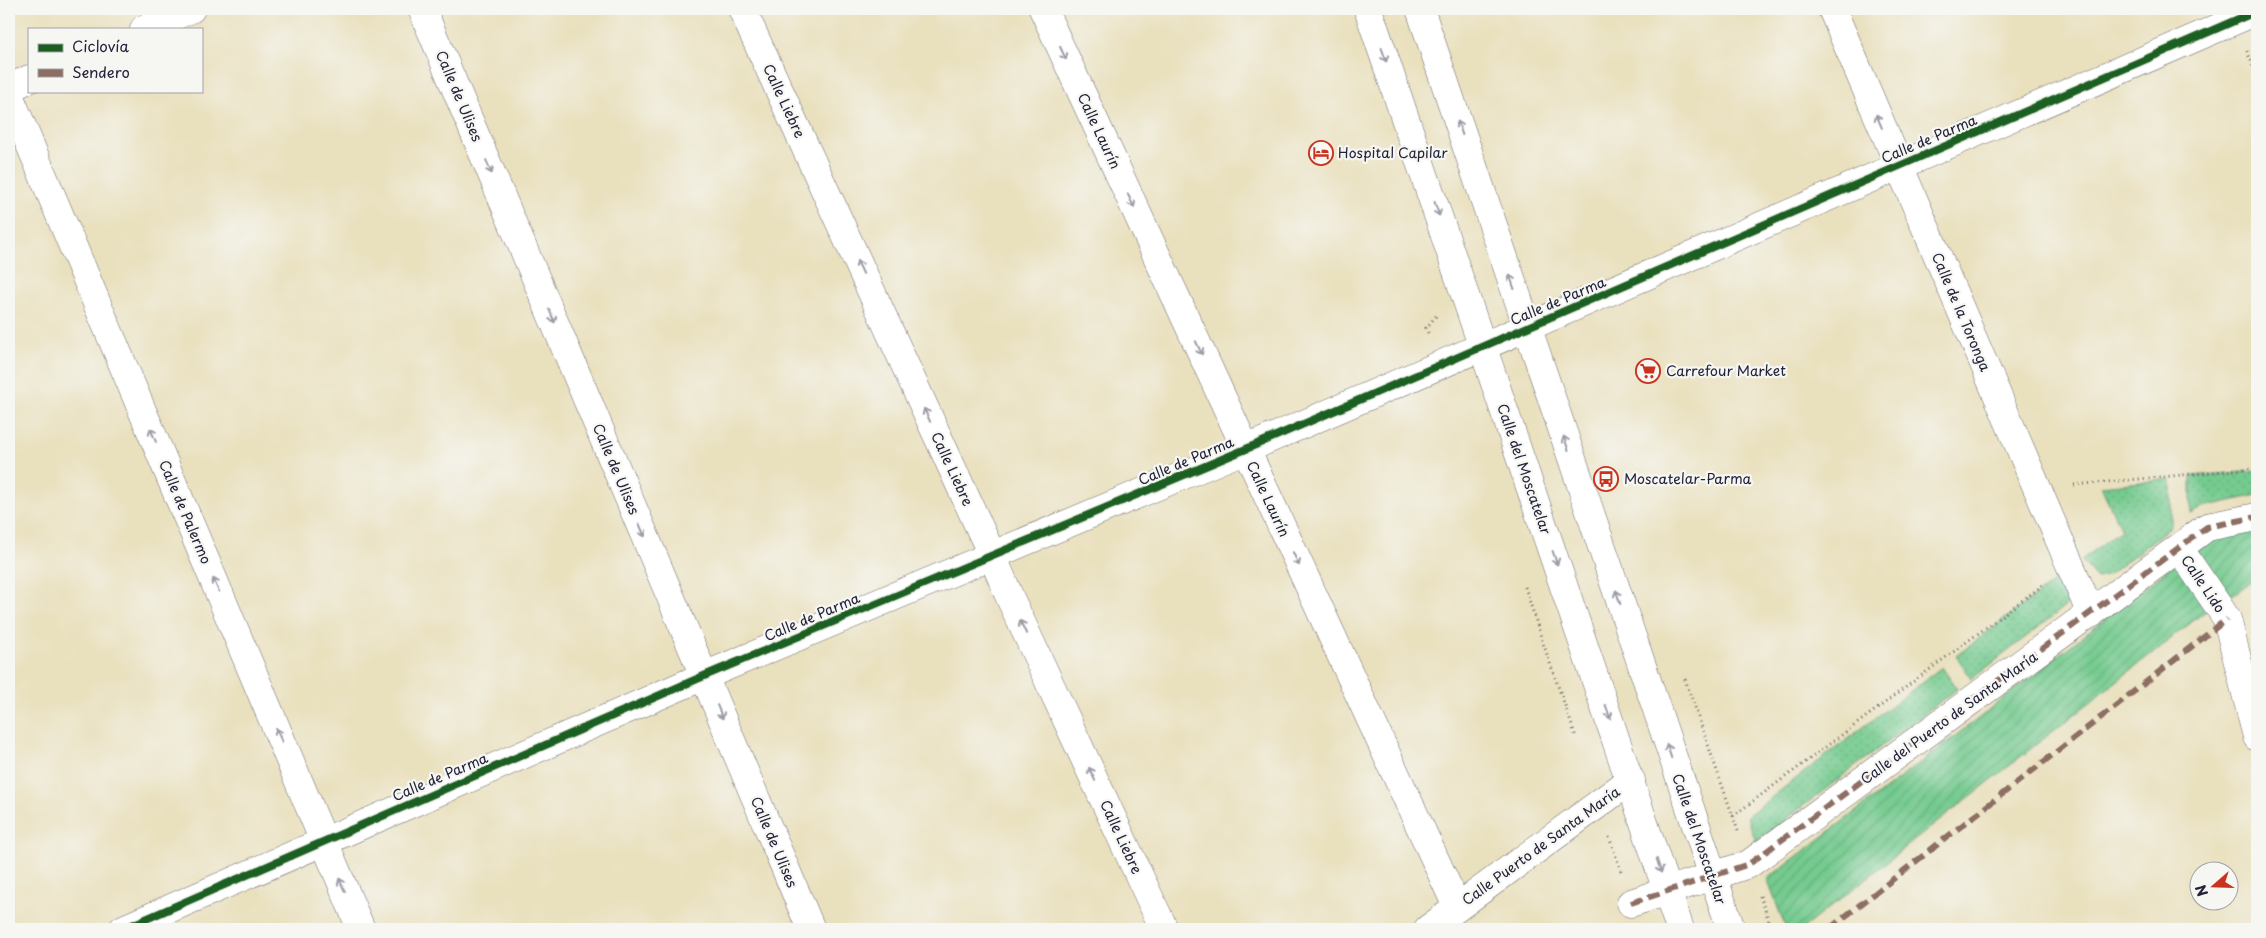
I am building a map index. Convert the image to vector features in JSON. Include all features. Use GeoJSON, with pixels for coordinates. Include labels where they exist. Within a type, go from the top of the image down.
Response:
{"type":"FeatureCollection","features":[{"type":"Feature","properties":{"kind":"street"},"geometry":{"type":"LineString","coordinates":[[146,28],[191,9]]}},
{"type":"Feature","properties":{"kind":"street","name":"Calle de Ulises"},"geometry":{"type":"LineString","coordinates":[[422,9],[810,929]]}},
{"type":"Feature","properties":{"kind":"street","name":"Calle Liebre"},"geometry":{"type":"LineString","coordinates":[[742,9],[1010,598],[1164,929]]}},
{"type":"Feature","properties":{"kind":"street","name":"Calle Laurín"},"geometry":{"type":"LineString","coordinates":[[1043,9],[1457,907]]}},
{"type":"Feature","properties":{"kind":"street","name":"Calle del Moscatelar"},"geometry":{"type":"LineString","coordinates":[[1368,9],[1680,929]]}},
{"type":"Feature","properties":{"kind":"street","name":"Calle del Moscatelar"},"geometry":{"type":"LineString","coordinates":[[1420,9],[1730,929]]}},
{"type":"Feature","properties":{"kind":"street","name":"Calle de la Toronga"},"geometry":{"type":"LineString","coordinates":[[1832,9],[2091,614]]}},
{"type":"Feature","properties":{"kind":"street","name":"Calle de Parma"},"geometry":{"type":"LineString","coordinates":[[122,929],[704,676],[1246,449],[2257,11]]}},
{"type":"Feature","properties":{"kind":"street"},"geometry":{"type":"LineString","coordinates":[[9,88],[28,79]]}},
{"type":"Feature","properties":{"kind":"street","name":"Calle de Palermo"},"geometry":{"type":"LineString","coordinates":[[9,95],[361,929]]}},
{"type":"Feature","properties":{"kind":"street","name":"Calle del Puerto de Santa María"},"geometry":{"type":"LineString","coordinates":[[1631,903],[1749,864],[2207,527],[2257,517]]}},
{"type":"Feature","properties":{"kind":"street","name":"Calle Lido"},"geometry":{"type":"LineString","coordinates":[[2179,548],[2227,619],[2257,736]]}},
{"type":"Feature","properties":{"kind":"street","name":"Calle Puerto de Santa María"},"geometry":{"type":"LineString","coordinates":[[1428,929],[1631,780]]}},
{"type":"Feature","properties":{"kind":"path"},"geometry":{"type":"LineString","coordinates":[[2245,47],[2257,76]]}},
{"type":"Feature","properties":{"kind":"path"},"geometry":{"type":"LineString","coordinates":[[2072,485],[2257,468]]}},
{"type":"Feature","properties":{"kind":"path"},"geometry":{"type":"LineString","coordinates":[[1523,580],[1579,744]]}},
{"type":"Feature","properties":{"kind":"path"},"geometry":{"type":"LineString","coordinates":[[1684,675],[1733,816],[2045,583]]}},
{"type":"Feature","properties":{"kind":"path"},"geometry":{"type":"LineString","coordinates":[[1593,808],[1611,840],[1631,903]]}},
{"type":"Feature","properties":{"kind":"green space"},"geometry":{"type":"Polygon","coordinates":[[[2257,471],[2257,495],[2204,507],[2191,514],[2191,476],[2257,471]]]}},
{"type":"Feature","properties":{"kind":"green space"},"geometry":{"type":"Polygon","coordinates":[[[2171,479],[2171,526],[2109,575],[2097,578],[2081,560],[2121,530],[2101,486],[2171,479]]]}},
{"type":"Feature","properties":{"kind":"green space"},"geometry":{"type":"Polygon","coordinates":[[[2257,528],[2257,595],[2251,582],[2224,601],[2188,552],[2203,542],[2257,528]]]}},
{"type":"Feature","properties":{"kind":"green space"},"geometry":{"type":"Polygon","coordinates":[[[2185,555],[2216,603],[1802,929],[1786,929],[1767,879],[1988,711],[2185,555]]]}},
{"type":"Feature","properties":{"kind":"green space"},"geometry":{"type":"Polygon","coordinates":[[[2061,576],[2071,588],[2071,602],[1972,679],[1956,656],[2061,576]]]}},
{"type":"Feature","properties":{"kind":"green space"},"geometry":{"type":"Polygon","coordinates":[[[1942,667],[1957,689],[1756,842],[1747,816],[1942,667]]]}},
{"type":"Feature","properties":{"kind":"marked path"},"geometry":{"type":"LineString","coordinates":[[1631,903],[1749,864],[2207,527],[2257,517]]}},
{"type":"Feature","properties":{"kind":"marked path"},"geometry":{"type":"LineString","coordinates":[[1829,929],[2227,619]]}},
{"type":"Feature","properties":{"kind":"cycle path"},"geometry":{"type":"LineString","coordinates":[[123,929],[704,676],[1246,449],[2257,11]]}},
{"type":"Feature","properties":{"kind":"place","name":"Hospital Capilar"},"geometry":{"type":"Point","coordinates":[1321,153]}},
{"type":"Feature","properties":{"kind":"place","name":"Carrefour Market"},"geometry":{"type":"Point","coordinates":[1648,371]}},
{"type":"Feature","properties":{"kind":"place","name":"Moscatelar-Parma"},"geometry":{"type":"Point","coordinates":[1606,479]}}]}
